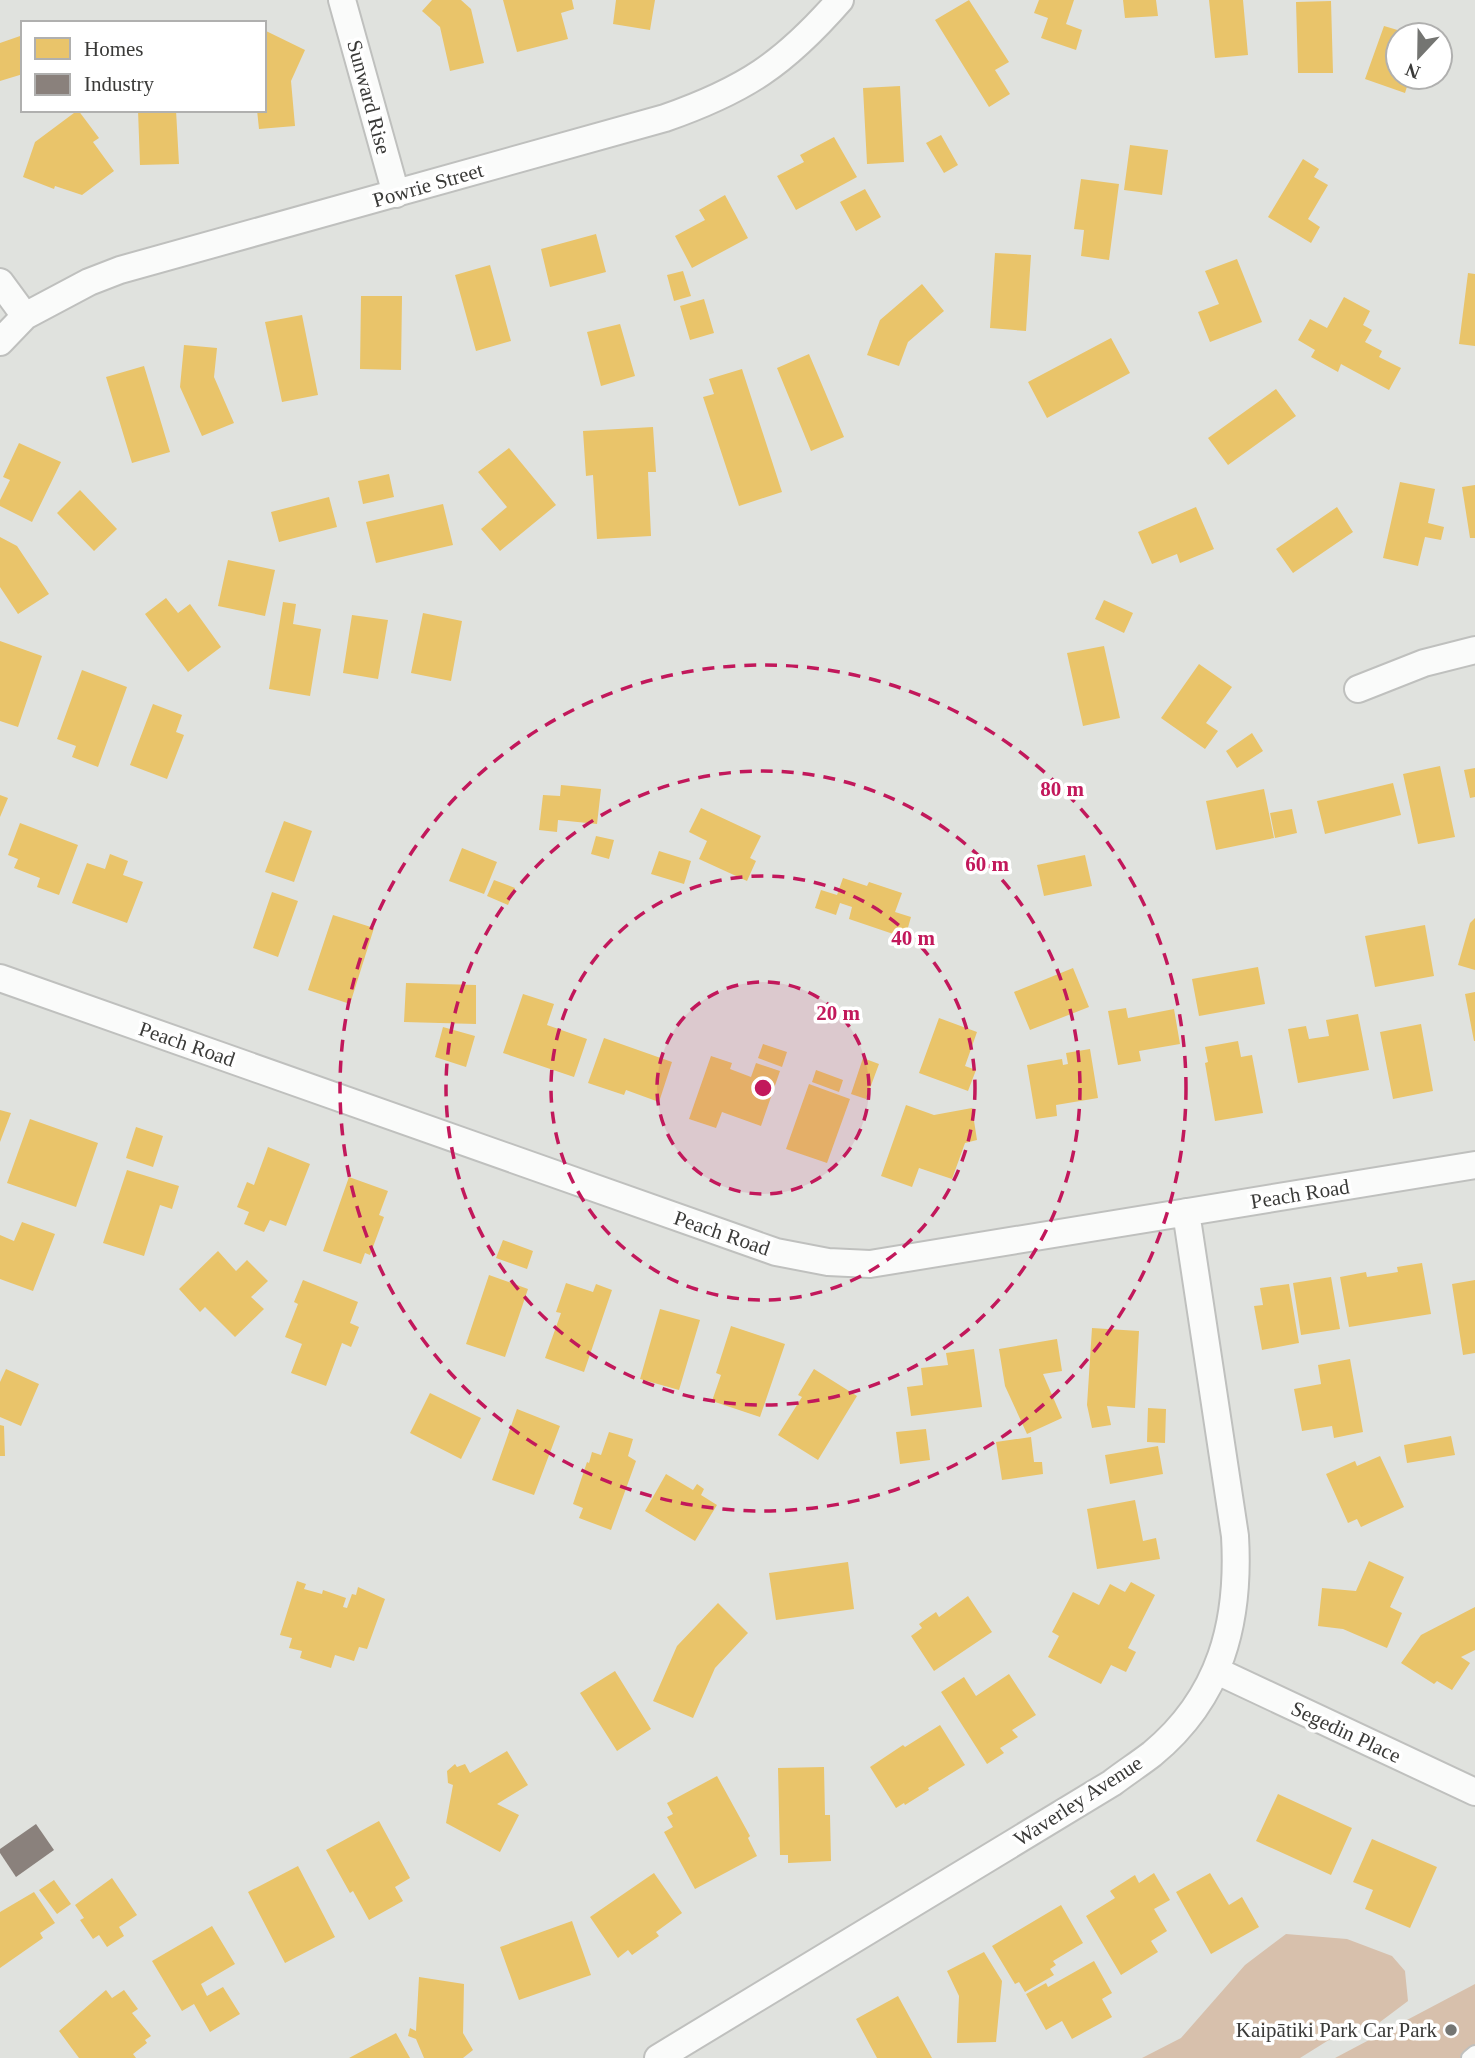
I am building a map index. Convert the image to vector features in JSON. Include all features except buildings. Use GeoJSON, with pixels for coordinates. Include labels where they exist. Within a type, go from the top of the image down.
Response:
{"type":"FeatureCollection","features":[{"type":"Feature","properties":{"kind":"street","name":"Sunward Rise"},"geometry":{"type":"LineString","coordinates":[[342,0],[396,194]]}},
{"type":"Feature","properties":{"kind":"street","name":"Powrie Street"},"geometry":{"type":"LineString","coordinates":[[0,342],[25,316],[89,282],[120,270],[665,118],[722,96],[747,83],[793,50],[840,0]]}},
{"type":"Feature","properties":{"kind":"street"},"geometry":{"type":"LineString","coordinates":[[0,282],[25,316]]}},
{"type":"Feature","properties":{"kind":"street"},"geometry":{"type":"LineString","coordinates":[[1358,689],[1424,663],[1475,650]]}},
{"type":"Feature","properties":{"kind":"street","name":"Peach Road"},"geometry":{"type":"LineString","coordinates":[[0,978],[776,1252],[815,1260],[870,1264],[1475,1165]]}},
{"type":"Feature","properties":{"kind":"street","name":"Waverley Avenue"},"geometry":{"type":"LineString","coordinates":[[658,2058],[1112,1783],[1153,1753],[1179,1728],[1200,1701],[1217,1671],[1228,1641],[1237,1572],[1235,1536],[1186,1212]]}},
{"type":"Feature","properties":{"kind":"street","name":"Segedin Place"},"geometry":{"type":"LineString","coordinates":[[1217,1671],[1475,1792]]}},
{"type":"Feature","properties":{"kind":"lane"},"geometry":{"type":"LineString","coordinates":[[1469,2058],[1475,2053]]}},
{"type":"Feature","properties":{"kind":"shaded area"},"geometry":{"type":"Polygon","coordinates":[[[1286,1934],[1347,1939],[1392,1956],[1405,1971],[1408,2001],[1376,2025],[1332,2038],[1300,2058],[1142,2058],[1181,2038],[1245,1965],[1286,1934]]]}},
{"type":"Feature","properties":{"kind":"shaded area"},"geometry":{"type":"Polygon","coordinates":[[[1475,1984],[1475,2058],[1335,2058],[1475,1984]]]}},
{"type":"Feature","properties":{"kind":"place","name":"Kaipātiki Park Car Park"},"geometry":{"type":"Point","coordinates":[1451,2030]}}]}
